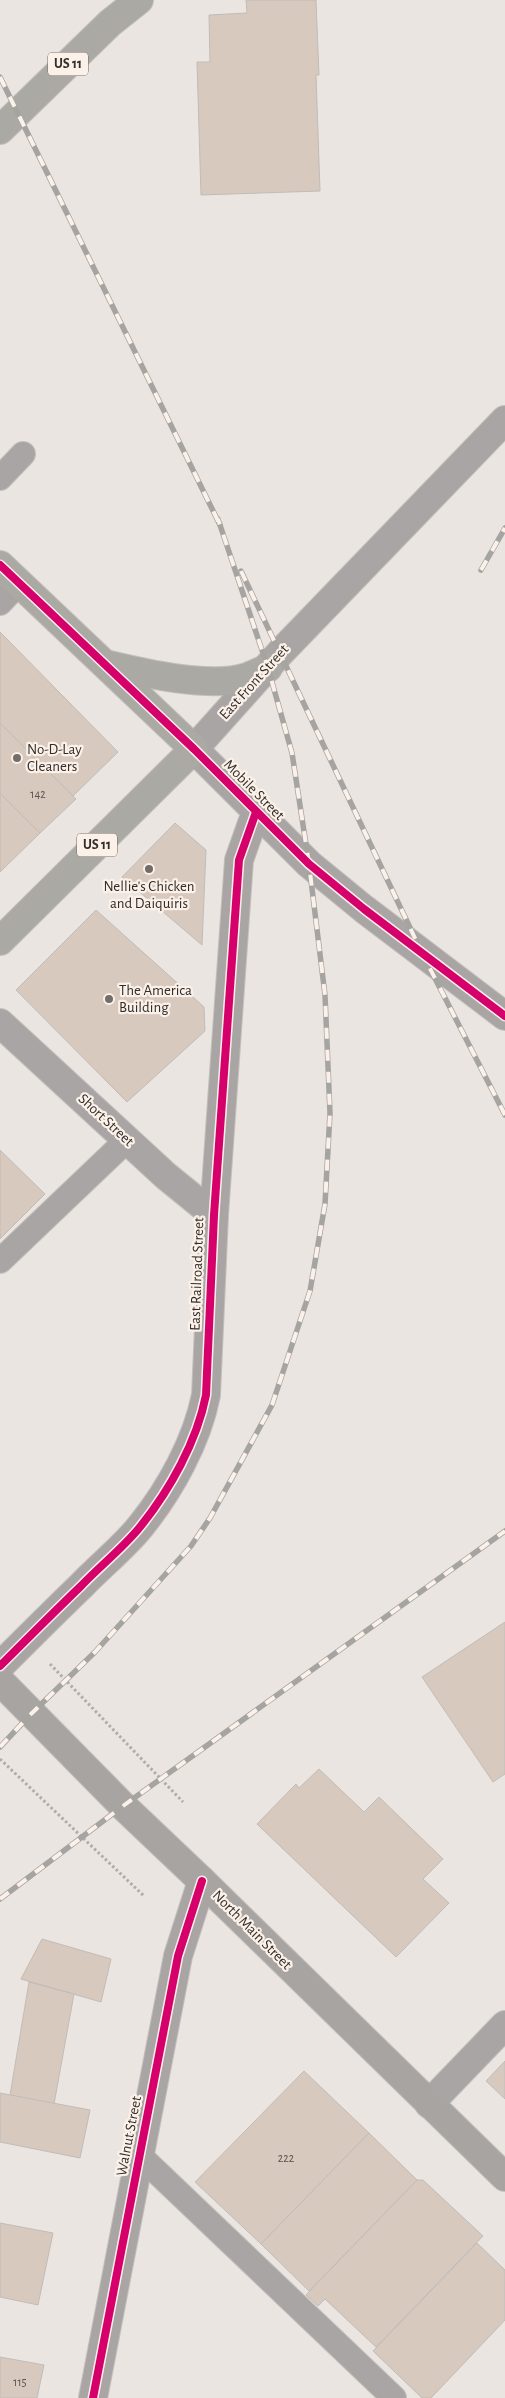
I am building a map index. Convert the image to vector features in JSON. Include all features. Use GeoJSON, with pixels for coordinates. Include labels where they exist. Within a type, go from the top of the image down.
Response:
{"type":"FeatureCollection","features":[{"type":"Feature","properties":{"kind":"main road","name":"US 11"},"geometry":{"type":"LineString","coordinates":[[0,130],[110,23],[138,0]]}},
{"type":"Feature","properties":{"kind":"main road","name":"Mobile Street"},"geometry":{"type":"LineString","coordinates":[[9,574],[194,749]]}},
{"type":"Feature","properties":{"kind":"main road"},"geometry":{"type":"LineString","coordinates":[[104,664],[163,676],[208,680],[245,678],[268,668]]}},
{"type":"Feature","properties":{"kind":"main road","name":"East Front Street"},"geometry":{"type":"LineString","coordinates":[[0,941],[194,749]]}},
{"type":"Feature","properties":{"kind":"main road","name":"North Main Street"},"geometry":{"type":"LineString","coordinates":[[0,1681],[123,1806],[202,1880],[505,2177]]}},
{"type":"Feature","properties":{"kind":"street","name":"East Front Street"},"geometry":{"type":"LineString","coordinates":[[194,749],[280,653],[505,420]]}},
{"type":"Feature","properties":{"kind":"street","name":"Mobile Street"},"geometry":{"type":"LineString","coordinates":[[194,749],[309,864],[364,909],[505,1016]]}},
{"type":"Feature","properties":{"kind":"street","name":"East Railroad Street"},"geometry":{"type":"LineString","coordinates":[[0,1666],[139,1528],[159,1501],[189,1446],[203,1412],[206,1395],[214,1215],[239,860],[256,812]]}},
{"type":"Feature","properties":{"kind":"street","name":"Short Street"},"geometry":{"type":"LineString","coordinates":[[0,1023],[166,1176],[214,1215]]}},
{"type":"Feature","properties":{"kind":"street","name":"Walnut Street"},"geometry":{"type":"LineString","coordinates":[[92,2398],[178,1956],[202,1880]]}},
{"type":"Feature","properties":{"kind":"street"},"geometry":{"type":"LineString","coordinates":[[429,2104],[505,2025]]}},
{"type":"Feature","properties":{"kind":"lane"},"geometry":{"type":"LineString","coordinates":[[0,478],[23,454]]}},
{"type":"Feature","properties":{"kind":"lane"},"geometry":{"type":"LineString","coordinates":[[0,603],[9,574]]}},
{"type":"Feature","properties":{"kind":"lane"},"geometry":{"type":"LineString","coordinates":[[0,1261],[127,1140]]}},
{"type":"Feature","properties":{"kind":"lane"},"geometry":{"type":"LineString","coordinates":[[140,2156],[394,2398]]}},
{"type":"Feature","properties":{"kind":"path"},"geometry":{"type":"LineString","coordinates":[[48,1663],[183,1802]]}},
{"type":"Feature","properties":{"kind":"path"},"geometry":{"type":"LineString","coordinates":[[0,1759],[144,1896]]}},
{"type":"Feature","properties":{"kind":"building"},"geometry":{"type":"Polygon","coordinates":[[[246,0],[316,0],[319,75],[316,75],[320,191],[201,195],[197,62],[210,62],[209,15],[247,13],[246,0]]]}},
{"type":"Feature","properties":{"kind":"building"},"geometry":{"type":"Polygon","coordinates":[[[0,632],[118,752],[73,796],[0,723],[0,632]]]}},
{"type":"Feature","properties":{"kind":"building","name":"No-D-Lay Cleaners"},"geometry":{"type":"Polygon","coordinates":[[[0,723],[76,799],[40,833],[0,793],[0,723]]]}},
{"type":"Feature","properties":{"kind":"building"},"geometry":{"type":"Polygon","coordinates":[[[0,793],[40,833],[0,872],[0,793]]]}},
{"type":"Feature","properties":{"kind":"building"},"geometry":{"type":"Polygon","coordinates":[[[175,823],[206,850],[202,945],[122,877],[175,823]]]}},
{"type":"Feature","properties":{"kind":"building","name":"The America Building"},"geometry":{"type":"Polygon","coordinates":[[[96,910],[204,1007],[205,1031],[127,1102],[16,990],[96,910]]]}},
{"type":"Feature","properties":{"kind":"building"},"geometry":{"type":"Polygon","coordinates":[[[0,1150],[45,1194],[0,1239],[0,1150]]]}},
{"type":"Feature","properties":{"kind":"building"},"geometry":{"type":"Polygon","coordinates":[[[505,1622],[505,1774],[493,1782],[422,1677],[505,1622]]]}},
{"type":"Feature","properties":{"kind":"building"},"geometry":{"type":"Polygon","coordinates":[[[319,1769],[364,1812],[379,1797],[443,1859],[423,1879],[449,1903],[396,1957],[257,1824],[296,1784],[299,1788],[319,1769]]]}},
{"type":"Feature","properties":{"kind":"building"},"geometry":{"type":"Polygon","coordinates":[[[42,1939],[111,1959],[101,2002],[21,1979],[42,1939]]]}},
{"type":"Feature","properties":{"kind":"building"},"geometry":{"type":"Polygon","coordinates":[[[29,1982],[74,1994],[54,2104],[10,2095],[29,1982]]]}},
{"type":"Feature","properties":{"kind":"building"},"geometry":{"type":"Polygon","coordinates":[[[505,2061],[505,2099],[486,2081],[505,2061]]]}},
{"type":"Feature","properties":{"kind":"building"},"geometry":{"type":"Polygon","coordinates":[[[304,2071],[369,2133],[261,2244],[195,2182],[304,2071]]]}},
{"type":"Feature","properties":{"kind":"building"},"geometry":{"type":"Polygon","coordinates":[[[0,2093],[90,2110],[80,2158],[0,2142],[0,2093]]]}},
{"type":"Feature","properties":{"kind":"building"},"geometry":{"type":"Polygon","coordinates":[[[369,2133],[417,2180],[309,2291],[261,2244],[369,2133]]]}},
{"type":"Feature","properties":{"kind":"building"},"geometry":{"type":"Polygon","coordinates":[[[417,2180],[423,2180],[483,2236],[376,2347],[325,2299],[318,2306],[306,2295],[417,2180]]]}},
{"type":"Feature","properties":{"kind":"building"},"geometry":{"type":"Polygon","coordinates":[[[0,2223],[53,2233],[38,2305],[0,2297],[0,2223]]]}},
{"type":"Feature","properties":{"kind":"building"},"geometry":{"type":"Polygon","coordinates":[[[477,2243],[505,2270],[505,2320],[431,2398],[422,2398],[373,2351],[477,2243]]]}},
{"type":"Feature","properties":{"kind":"building"},"geometry":{"type":"Polygon","coordinates":[[[0,2357],[44,2365],[37,2398],[0,2398],[0,2357]]]}},
{"type":"Feature","properties":{"kind":"railway"},"geometry":{"type":"LineString","coordinates":[[0,77],[220,525]]}},
{"type":"Feature","properties":{"kind":"railway"},"geometry":{"type":"LineString","coordinates":[[0,1747],[95,1652],[191,1546],[210,1518],[272,1405],[310,1291],[325,1204],[330,1113],[325,995],[309,864],[292,753],[268,668],[218,519]]}},
{"type":"Feature","properties":{"kind":"railway"},"geometry":{"type":"LineString","coordinates":[[481,570],[505,528]]}},
{"type":"Feature","properties":{"kind":"railway"},"geometry":{"type":"LineString","coordinates":[[241,571],[422,953],[505,1115]]}},
{"type":"Feature","properties":{"kind":"railway"},"geometry":{"type":"LineString","coordinates":[[0,1899],[123,1806],[505,1531]]}},
{"type":"Feature","properties":{"kind":"cycle path"},"geometry":{"type":"LineString","coordinates":[[0,565],[194,749],[309,864],[364,909],[505,1016]]}},
{"type":"Feature","properties":{"kind":"cycle path"},"geometry":{"type":"LineString","coordinates":[[0,1666],[119,1550],[140,1527],[172,1481],[189,1447],[202,1412],[206,1395],[214,1215],[239,860],[256,812]]}},
{"type":"Feature","properties":{"kind":"cycle path"},"geometry":{"type":"LineString","coordinates":[[93,2398],[178,1956],[202,1881]]}},
{"type":"Feature","properties":{"kind":"place","name":"No-D-Lay Cleaners"},"geometry":{"type":"Point","coordinates":[17,758]}},
{"type":"Feature","properties":{"kind":"place","name":"Nellie's Chicken and Daiquiris"},"geometry":{"type":"Point","coordinates":[149,869]}},
{"type":"Feature","properties":{"kind":"place","name":"The America Building"},"geometry":{"type":"Point","coordinates":[109,999]}}]}
